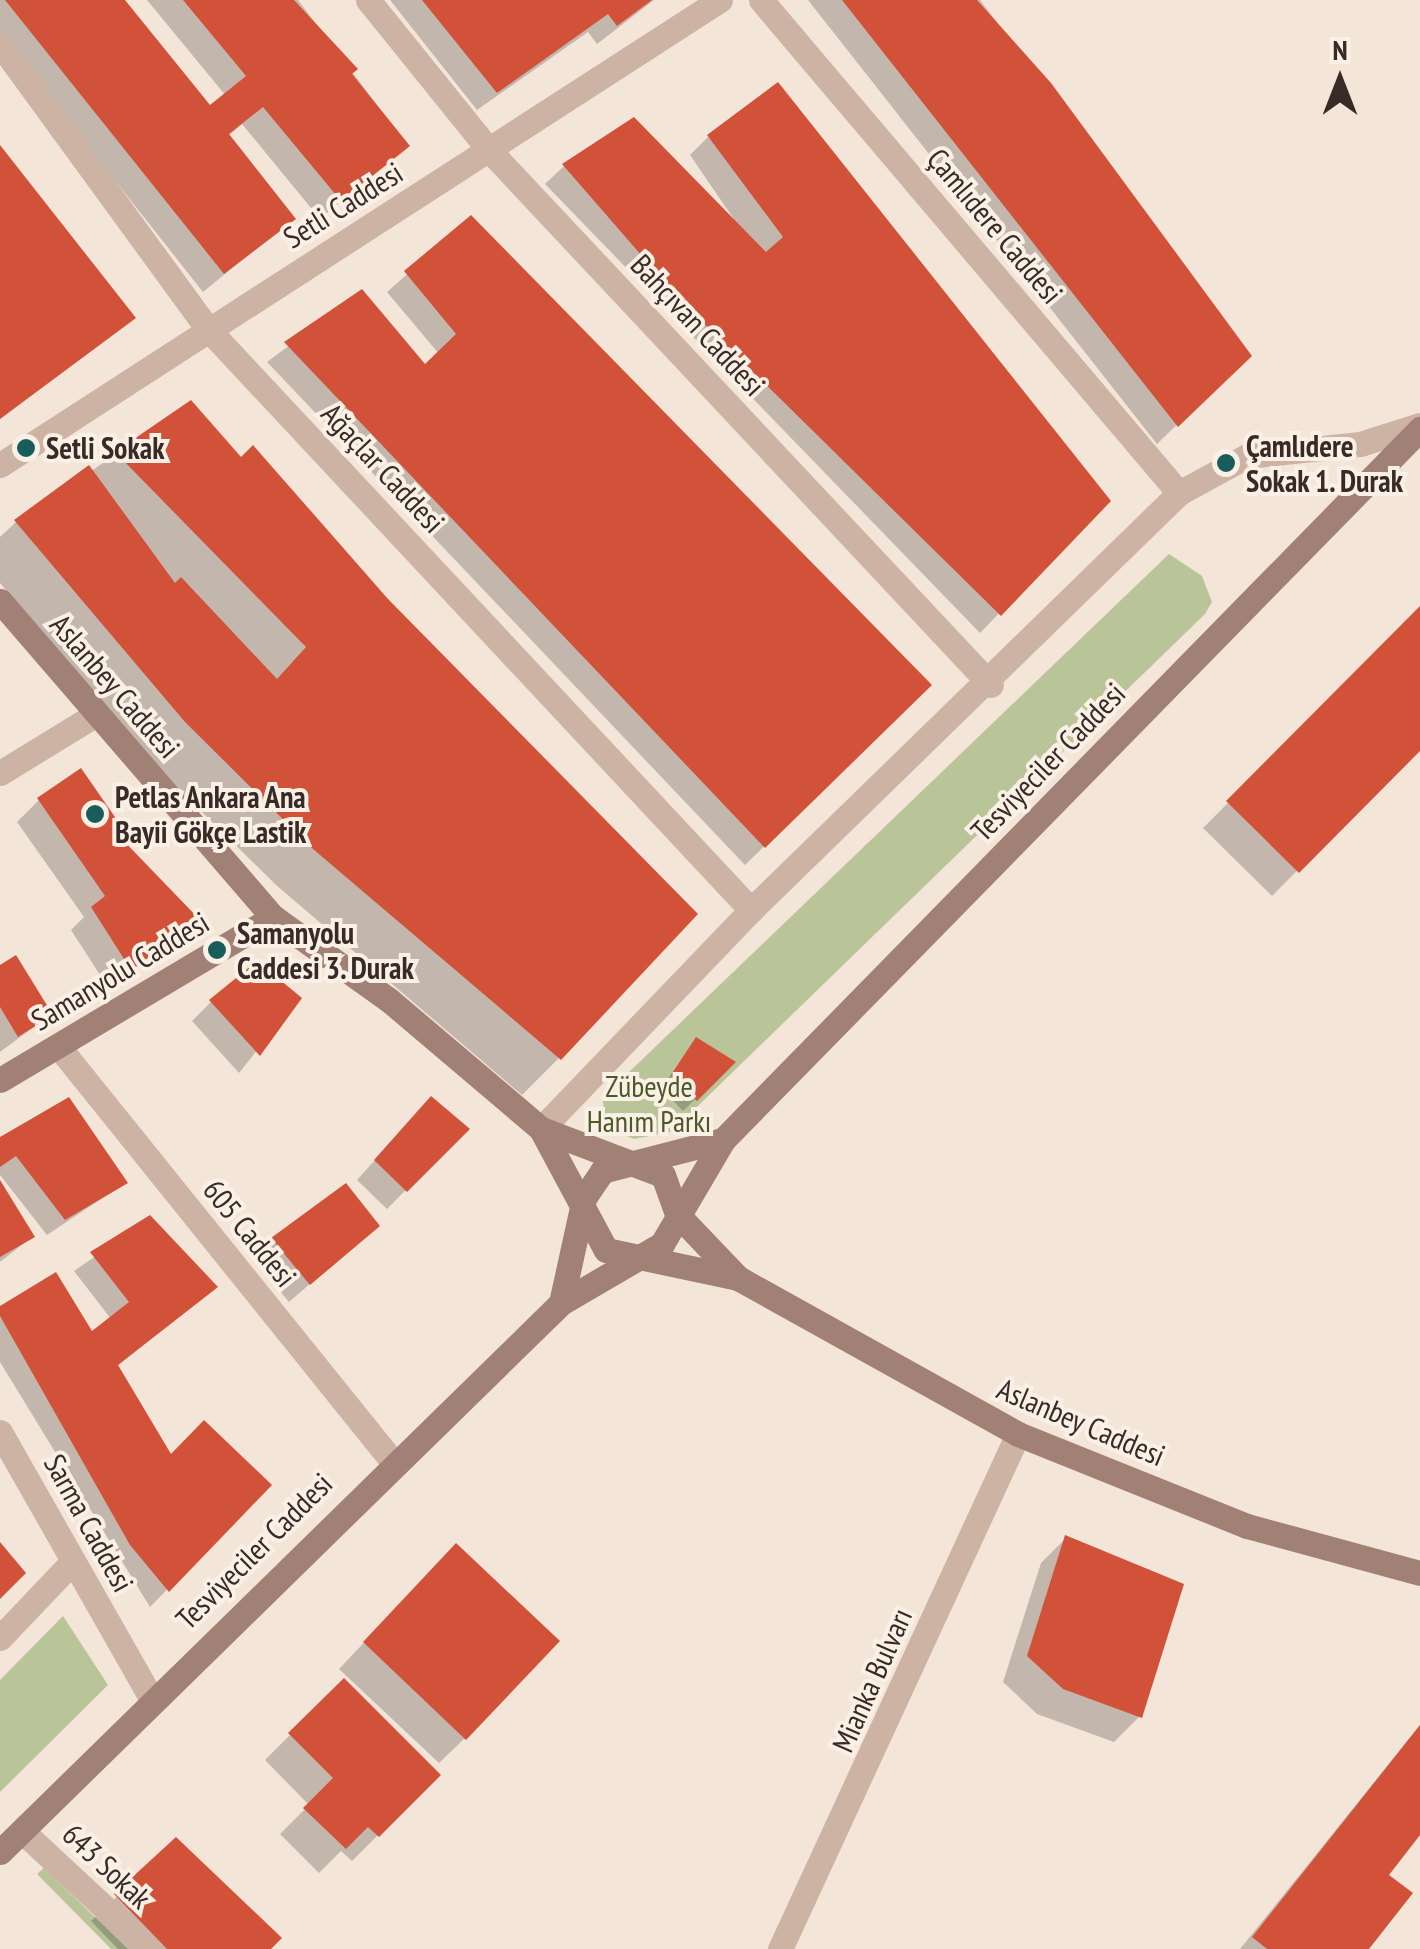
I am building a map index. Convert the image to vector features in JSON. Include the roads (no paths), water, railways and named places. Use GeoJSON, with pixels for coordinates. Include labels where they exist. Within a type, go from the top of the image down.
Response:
{"type":"FeatureCollection","features":[{"type":"Feature","properties":{"kind":"street","name":"Bahçıvan Caddesi"},"geometry":{"type":"LineString","coordinates":[[368,0],[490,151],[991,685]]}},
{"type":"Feature","properties":{"kind":"street","name":"Setli Caddesi"},"geometry":{"type":"LineString","coordinates":[[0,465],[720,0]]}},
{"type":"Feature","properties":{"kind":"street","name":"Çamlıdere Caddesi"},"geometry":{"type":"LineString","coordinates":[[761,0],[1179,493]]}},
{"type":"Feature","properties":{"kind":"street","name":"Ağaçlar Caddesi"},"geometry":{"type":"LineString","coordinates":[[0,44],[207,328],[751,910]]}},
{"type":"Feature","properties":{"kind":"street"},"geometry":{"type":"LineString","coordinates":[[541,1129],[751,910],[991,685],[1179,493],[1248,456],[1360,444],[1420,427]]}},
{"type":"Feature","properties":{"kind":"street","name":"Tesviyeciler Caddesi"},"geometry":{"type":"LineString","coordinates":[[677,1214],[723,1140],[1420,427]]}},
{"type":"Feature","properties":{"kind":"street","name":"Aslanbey Caddesi"},"geometry":{"type":"LineString","coordinates":[[0,601],[93,716],[273,917],[390,1000],[541,1129]]}},
{"type":"Feature","properties":{"kind":"street"},"geometry":{"type":"LineString","coordinates":[[0,774],[93,716]]}},
{"type":"Feature","properties":{"kind":"street","name":"Samanyolu Caddesi"},"geometry":{"type":"LineString","coordinates":[[0,1080],[273,917]]}},
{"type":"Feature","properties":{"kind":"street","name":"605 Caddesi"},"geometry":{"type":"LineString","coordinates":[[58,1046],[392,1461]]}},
{"type":"Feature","properties":{"kind":"street"},"geometry":{"type":"LineString","coordinates":[[541,1129],[663,1175],[677,1214],[738,1278]]}},
{"type":"Feature","properties":{"kind":"street"},"geometry":{"type":"LineString","coordinates":[[541,1129],[582,1214],[606,1250],[648,1253],[738,1278]]}},
{"type":"Feature","properties":{"kind":"street"},"geometry":{"type":"LineString","coordinates":[[561,1303],[582,1214],[602,1170],[723,1140]]}},
{"type":"Feature","properties":{"kind":"street"},"geometry":{"type":"LineString","coordinates":[[648,1253],[677,1214]]}},
{"type":"Feature","properties":{"kind":"street","name":"Tesviyeciler Caddesi"},"geometry":{"type":"LineString","coordinates":[[0,1852],[392,1461],[561,1303],[648,1253]]}},
{"type":"Feature","properties":{"kind":"street","name":"Aslanbey Caddesi"},"geometry":{"type":"LineString","coordinates":[[738,1278],[1018,1434],[1248,1526],[1420,1573]]}},
{"type":"Feature","properties":{"kind":"street","name":"Sarma Caddesi"},"geometry":{"type":"LineString","coordinates":[[0,1432],[152,1698]]}},
{"type":"Feature","properties":{"kind":"street","name":"Mianka Bulvarı"},"geometry":{"type":"LineString","coordinates":[[780,1949],[1018,1434]]}},
{"type":"Feature","properties":{"kind":"street"},"geometry":{"type":"LineString","coordinates":[[0,1638],[72,1562]]}},
{"type":"Feature","properties":{"kind":"street","name":"643 Sokak"},"geometry":{"type":"LineString","coordinates":[[22,1831],[148,1949]]}},
{"type":"Feature","properties":{"kind":"place","name":"Setli Sokak"},"geometry":{"type":"Point","coordinates":[26,448]}},
{"type":"Feature","properties":{"kind":"place","name":"Çamlıdere Sokak 1. Durak"},"geometry":{"type":"Point","coordinates":[1226,463]}},
{"type":"Feature","properties":{"kind":"place","name":"Petlas Ankara Ana Bayii Gökçe Lastik"},"geometry":{"type":"Point","coordinates":[95,814]}},
{"type":"Feature","properties":{"kind":"place","name":"Samanyolu Caddesi 3. Durak"},"geometry":{"type":"Point","coordinates":[217,950]}},
{"type":"Feature","properties":{"kind":"park label","name":"Zübeyde Hanım Parkı"},"geometry":{"type":"Point","coordinates":[649,1103]}}]}
